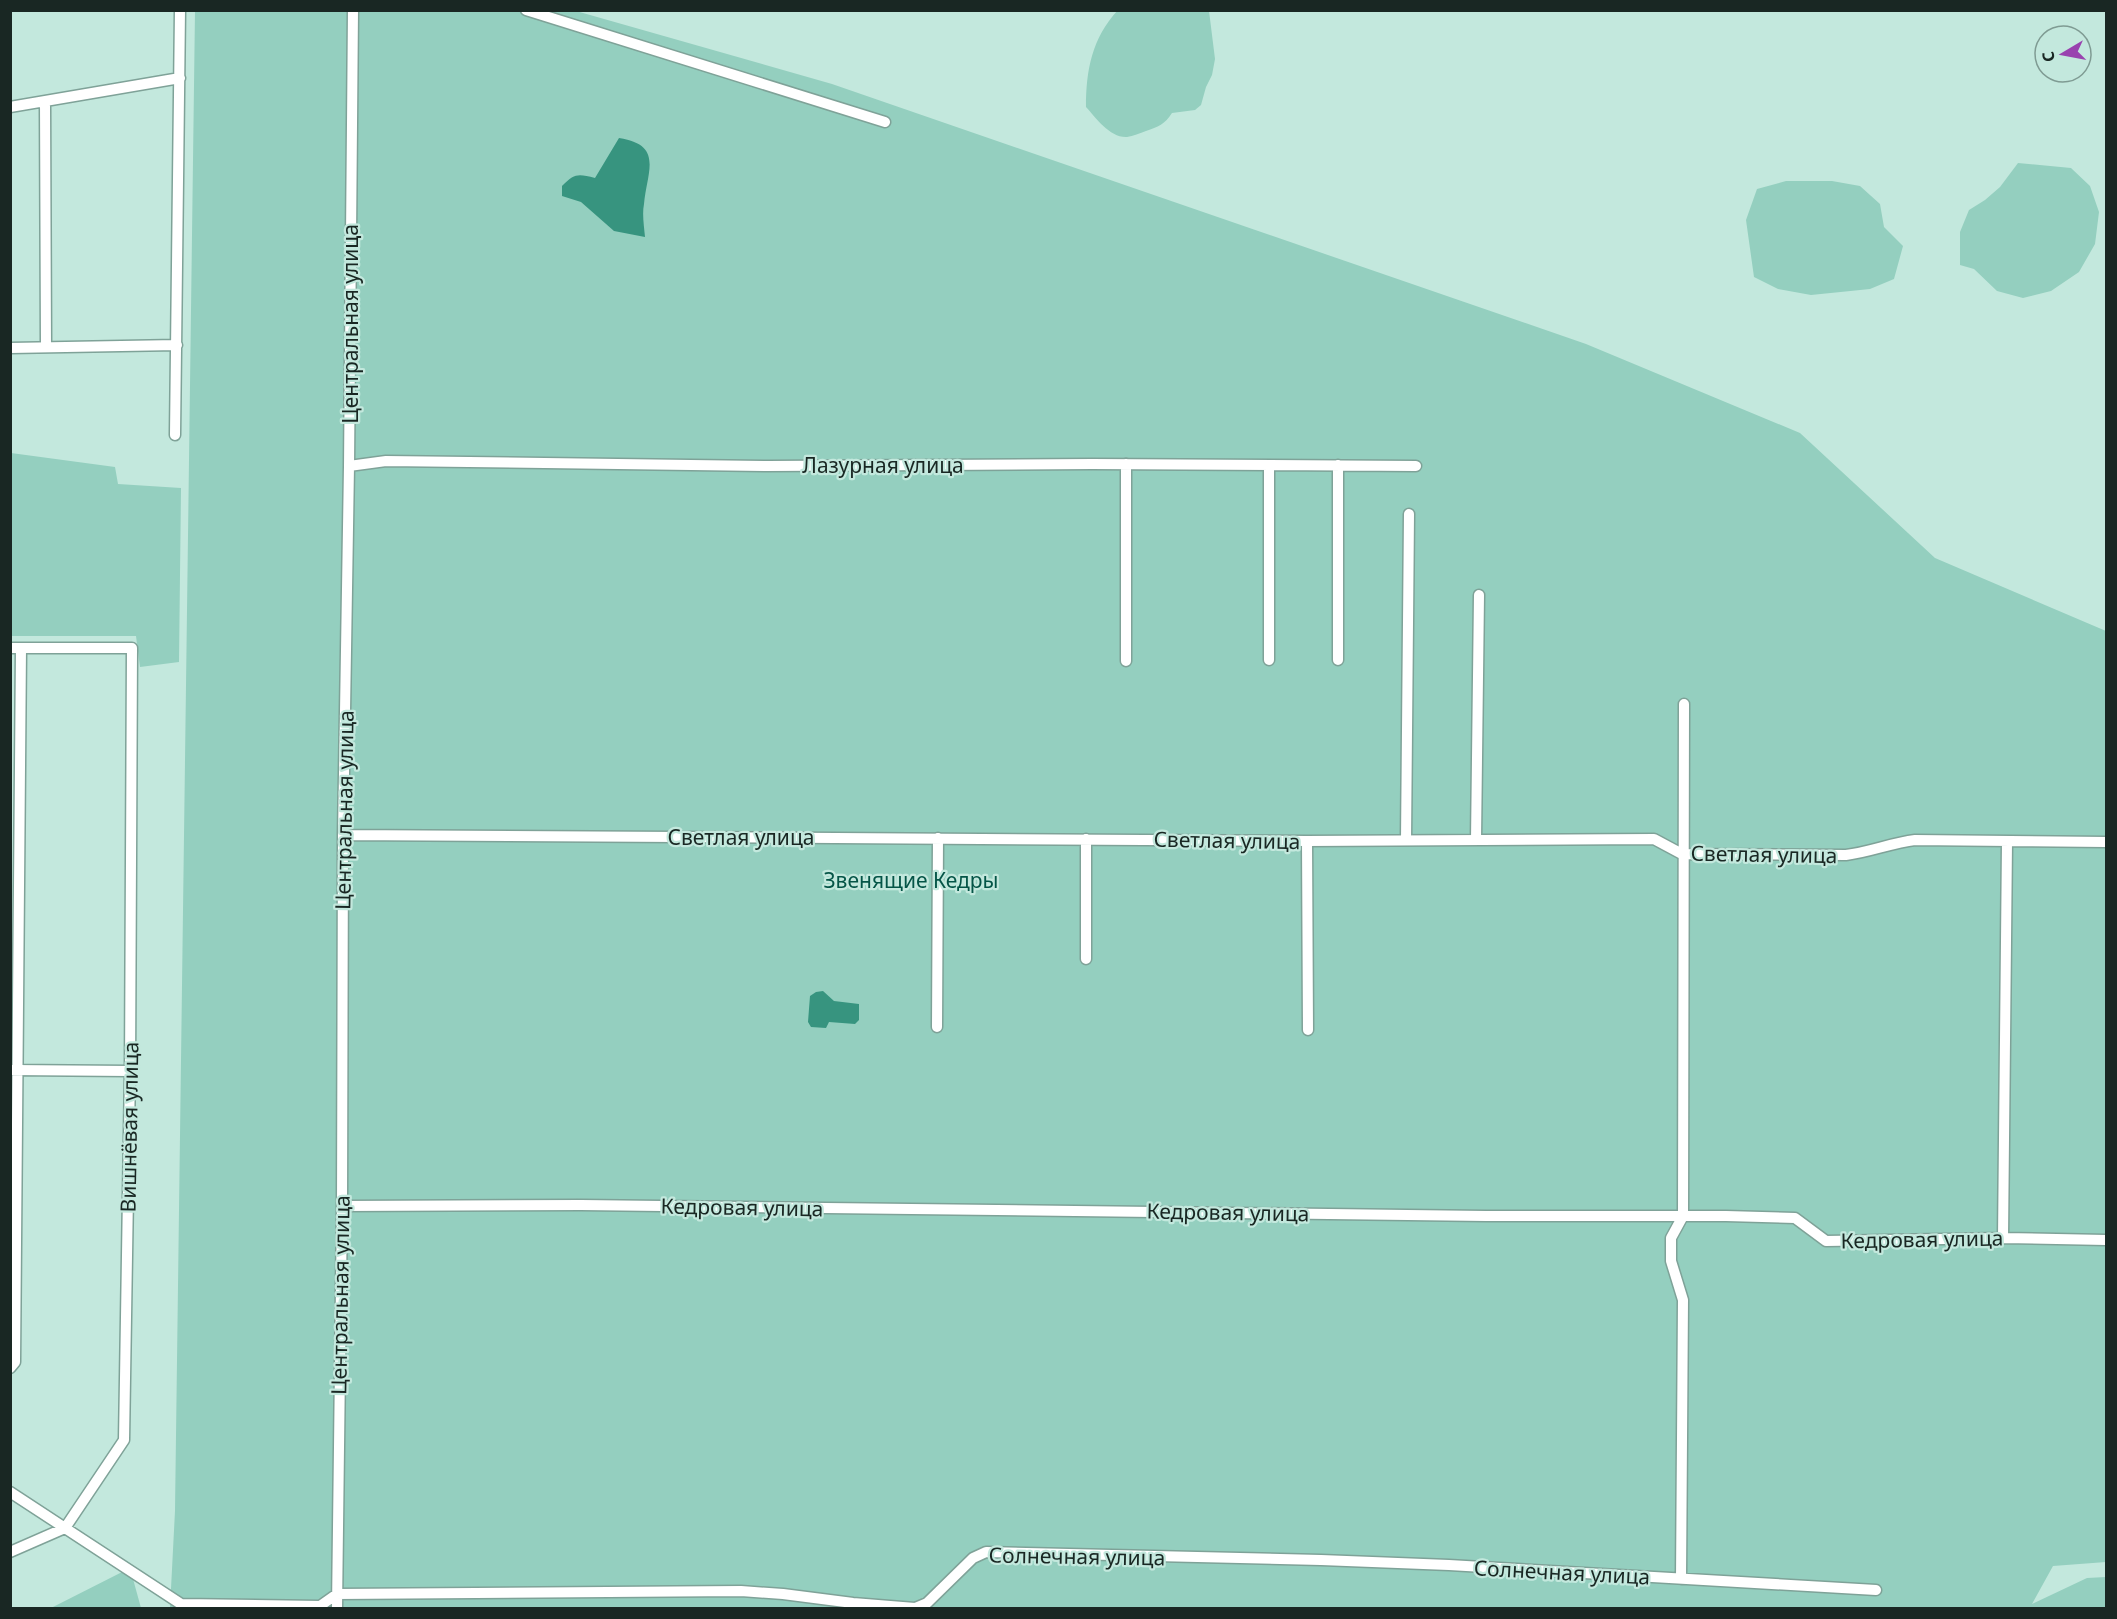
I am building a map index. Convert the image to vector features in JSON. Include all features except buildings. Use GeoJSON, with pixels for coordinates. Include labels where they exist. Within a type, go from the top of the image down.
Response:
{"type":"FeatureCollection","features":[{"type":"Feature","properties":{"kind":"street"},"geometry":{"type":"LineString","coordinates":[[175,435],[180,10]]}},
{"type":"Feature","properties":{"kind":"street","name":"Центральная улица"},"geometry":{"type":"LineString","coordinates":[[337,1608],[353,10]]}},
{"type":"Feature","properties":{"kind":"street"},"geometry":{"type":"LineString","coordinates":[[526,10],[885,122]]}},
{"type":"Feature","properties":{"kind":"street"},"geometry":{"type":"LineString","coordinates":[[10,107],[180,78]]}},
{"type":"Feature","properties":{"kind":"street"},"geometry":{"type":"LineString","coordinates":[[45,102],[46,347]]}},
{"type":"Feature","properties":{"kind":"street"},"geometry":{"type":"LineString","coordinates":[[10,348],[177,345]]}},
{"type":"Feature","properties":{"kind":"street","name":"Лазурная улица"},"geometry":{"type":"LineString","coordinates":[[349,466],[386,461],[768,466],[1126,464],[1416,466]]}},
{"type":"Feature","properties":{"kind":"street"},"geometry":{"type":"LineString","coordinates":[[1126,464],[1126,661]]}},
{"type":"Feature","properties":{"kind":"street"},"geometry":{"type":"LineString","coordinates":[[1269,465],[1269,660]]}},
{"type":"Feature","properties":{"kind":"street"},"geometry":{"type":"LineString","coordinates":[[1338,465],[1338,660]]}},
{"type":"Feature","properties":{"kind":"street"},"geometry":{"type":"LineString","coordinates":[[1406,840],[1409,514]]}},
{"type":"Feature","properties":{"kind":"street"},"geometry":{"type":"LineString","coordinates":[[1476,840],[1479,595]]}},
{"type":"Feature","properties":{"kind":"street"},"geometry":{"type":"LineString","coordinates":[[10,1368],[15,1362],[16,648]]}},
{"type":"Feature","properties":{"kind":"street","name":"Вишнёвая улица"},"geometry":{"type":"LineString","coordinates":[[16,648],[132,648],[130,1071],[124,1440],[65,1528]]}},
{"type":"Feature","properties":{"kind":"street"},"geometry":{"type":"LineString","coordinates":[[1681,1579],[1683,1300],[1671,1261],[1671,1238],[1683,1216],[1684,704]]}},
{"type":"Feature","properties":{"kind":"street","name":"Светлая улица"},"geometry":{"type":"LineString","coordinates":[[343,835],[1307,841],[1654,839],[1682,854],[1846,855],[1915,840],[2106,842]]}},
{"type":"Feature","properties":{"kind":"street"},"geometry":{"type":"LineString","coordinates":[[937,1028],[938,838]]}},
{"type":"Feature","properties":{"kind":"street"},"geometry":{"type":"LineString","coordinates":[[1086,839],[1086,958]]}},
{"type":"Feature","properties":{"kind":"street"},"geometry":{"type":"LineString","coordinates":[[1307,841],[1308,1030]]}},
{"type":"Feature","properties":{"kind":"street"},"geometry":{"type":"LineString","coordinates":[[2003,1238],[2007,842]]}},
{"type":"Feature","properties":{"kind":"street"},"geometry":{"type":"LineString","coordinates":[[14,1070],[130,1071]]}},
{"type":"Feature","properties":{"kind":"street","name":"Кедровая улица"},"geometry":{"type":"LineString","coordinates":[[342,1206],[586,1205],[1795,1218],[1826,1241],[2003,1238],[2106,1240]]}},
{"type":"Feature","properties":{"kind":"street","name":"Солнечная улица"},"geometry":{"type":"LineString","coordinates":[[10,1492],[181,1604],[320,1606],[337,1594],[741,1591],[915,1608],[933,1597],[972,1558],[986,1552],[1321,1560],[1876,1590]]}},
{"type":"Feature","properties":{"kind":"street"},"geometry":{"type":"LineString","coordinates":[[10,1552],[65,1528]]}},
{"type":"Feature","properties":{"kind":"green space"},"geometry":{"type":"Polygon","coordinates":[[[1118,10],[1209,11],[1215,59],[1201,105],[1195,110],[1172,113],[1158,126],[1127,137],[1109,131],[1086,107],[1087,80],[1092,55],[1102,32],[1118,10]]]}},
{"type":"Feature","properties":{"kind":"green space","name":"Звенящие Кедры"},"geometry":{"type":"Polygon","coordinates":[[[195,11],[576,11],[832,84],[1586,344],[1800,433],[1935,558],[2106,631],[2106,1562],[2053,1566],[2032,1604],[2087,1578],[2106,1577],[2106,1608],[170,1608],[175,1511],[195,11]]]}},
{"type":"Feature","properties":{"kind":"green space"},"geometry":{"type":"Polygon","coordinates":[[[2018,163],[2071,168],[2090,186],[2099,212],[2095,244],[2079,272],[2051,291],[2023,298],[1997,291],[1974,269],[1960,265],[1960,232],[1969,210],[2000,187],[2018,163]]]}},
{"type":"Feature","properties":{"kind":"green space"},"geometry":{"type":"Polygon","coordinates":[[[1786,181],[1832,181],[1860,186],[1880,204],[1884,227],[1903,246],[1894,279],[1870,289],[1811,295],[1778,289],[1754,277],[1746,220],[1757,189],[1786,181]]]}},
{"type":"Feature","properties":{"kind":"green space"},"geometry":{"type":"Polygon","coordinates":[[[11,453],[115,467],[118,484],[181,488],[179,662],[140,667],[136,636],[11,636],[11,453]]]}},
{"type":"Feature","properties":{"kind":"green space"},"geometry":{"type":"Polygon","coordinates":[[[130,1568],[141,1608],[51,1608],[130,1568]]]}},
{"type":"Feature","properties":{"kind":"shaded area"},"geometry":{"type":"Polygon","coordinates":[[[619,138],[633,141],[642,147],[650,161],[643,212],[645,237],[614,231],[581,202],[562,196],[562,186],[570,179],[581,175],[595,178],[619,138]]]}},
{"type":"Feature","properties":{"kind":"shaded area"},"geometry":{"type":"Polygon","coordinates":[[[823,991],[834,1001],[859,1004],[859,1020],[855,1024],[829,1022],[826,1028],[811,1027],[808,1022],[810,996],[823,991]]]}}]}
